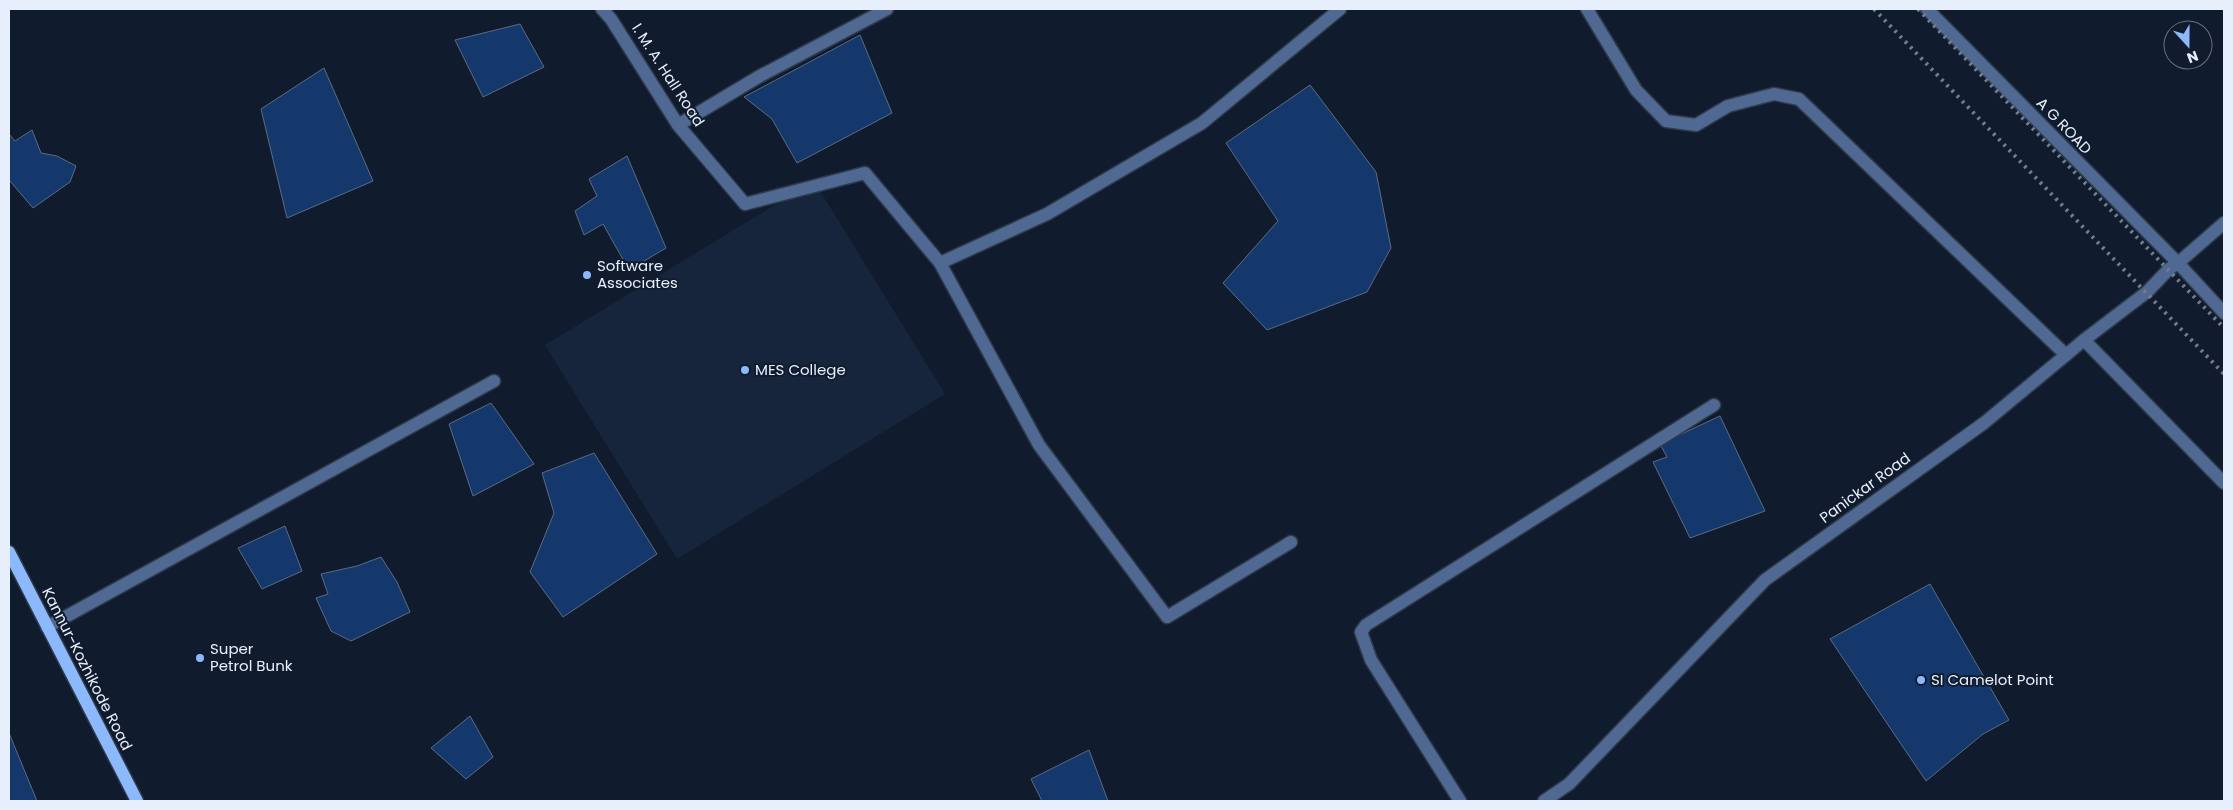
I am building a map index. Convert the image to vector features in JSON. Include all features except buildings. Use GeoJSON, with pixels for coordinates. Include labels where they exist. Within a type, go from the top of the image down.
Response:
{"type":"FeatureCollection","features":[{"type":"Feature","properties":{"kind":"main road","name":"Kannur-Kozhikode Road"},"geometry":{"type":"LineString","coordinates":[[9,552],[137,801]]}},
{"type":"Feature","properties":{"kind":"street","name":"I. M. A. Hall Road"},"geometry":{"type":"LineString","coordinates":[[602,9],[611,19],[678,125],[745,204],[866,174],[940,263]]}},
{"type":"Feature","properties":{"kind":"street"},"geometry":{"type":"LineString","coordinates":[[678,125],[760,76],[887,9]]}},
{"type":"Feature","properties":{"kind":"street"},"geometry":{"type":"LineString","coordinates":[[1291,542],[1167,617],[1039,445],[940,263],[1047,214],[1202,123],[1340,9]]}},
{"type":"Feature","properties":{"kind":"street"},"geometry":{"type":"LineString","coordinates":[[1587,9],[1636,90],[1666,121],[1696,125],[1728,106],[1774,94],[1800,99],[2066,355]]}},
{"type":"Feature","properties":{"kind":"street","name":"A G ROAD"},"geometry":{"type":"LineString","coordinates":[[1927,9],[2178,263],[2224,313]]}},
{"type":"Feature","properties":{"kind":"street","name":"Panickar Road"},"geometry":{"type":"LineString","coordinates":[[1544,801],[1569,784],[1765,580],[1984,423],[2084,340],[2148,292],[2169,269],[2224,223]]}},
{"type":"Feature","properties":{"kind":"street"},"geometry":{"type":"LineString","coordinates":[[2084,340],[2224,483]]}},
{"type":"Feature","properties":{"kind":"street"},"geometry":{"type":"LineString","coordinates":[[47,627],[494,381]]}},
{"type":"Feature","properties":{"kind":"street"},"geometry":{"type":"LineString","coordinates":[[1460,801],[1371,660],[1361,632],[1366,625],[1714,405]]}},
{"type":"Feature","properties":{"kind":"shaded area","name":"MES College"},"geometry":{"type":"Polygon","coordinates":[[[814,181],[945,394],[677,559],[545,345],[814,181]]]}},
{"type":"Feature","properties":{"kind":"railway"},"geometry":{"type":"LineString","coordinates":[[1874,9],[2224,374]]}},
{"type":"Feature","properties":{"kind":"railway"},"geometry":{"type":"LineString","coordinates":[[1918,9],[2224,328]]}},
{"type":"Feature","properties":{"kind":"place","name":"Software Associates"},"geometry":{"type":"Point","coordinates":[587,275]}},
{"type":"Feature","properties":{"kind":"place","name":"MES College"},"geometry":{"type":"Point","coordinates":[745,370]}},
{"type":"Feature","properties":{"kind":"place","name":"Super Petrol Bunk"},"geometry":{"type":"Point","coordinates":[200,658]}},
{"type":"Feature","properties":{"kind":"place","name":"SI Camelot Point"},"geometry":{"type":"Point","coordinates":[1921,680]}}]}
